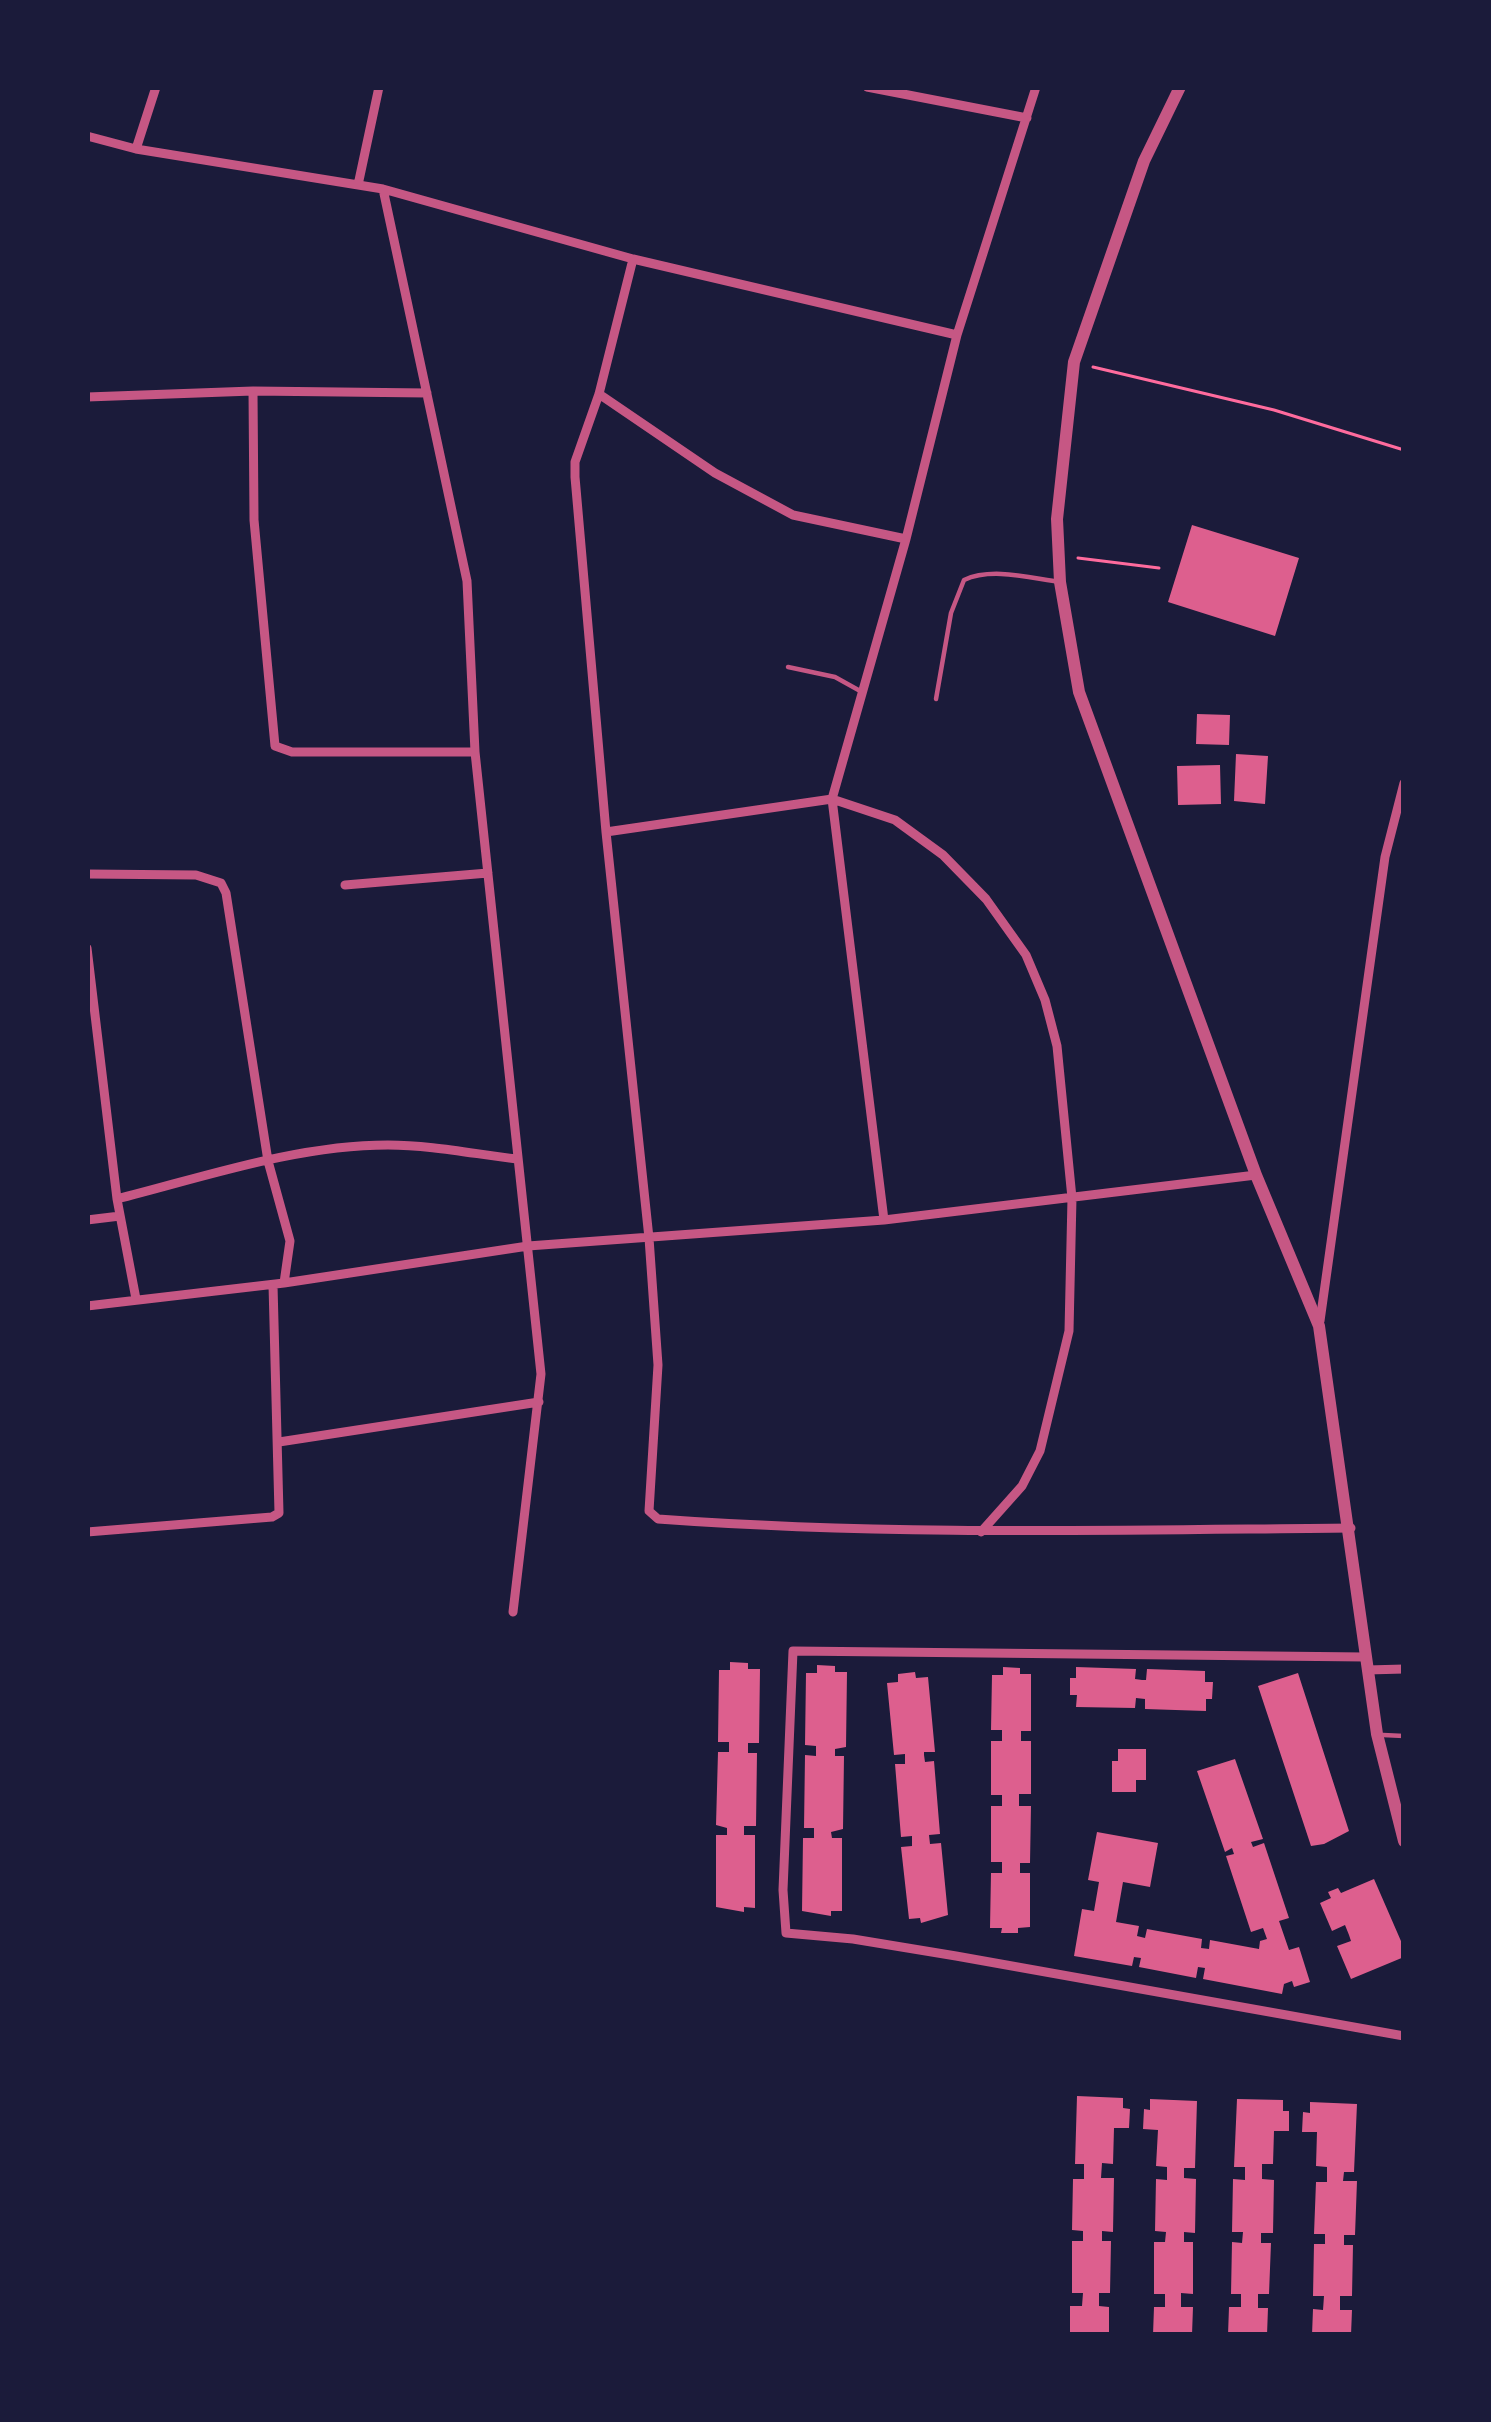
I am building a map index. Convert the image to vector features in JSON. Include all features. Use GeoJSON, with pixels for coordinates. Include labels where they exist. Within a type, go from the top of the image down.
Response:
{"type":"FeatureCollection","features":[{"type":"Feature","properties":{"kind":"street"},"geometry":{"type":"LineString","coordinates":[[136,149],[156,87]]}},
{"type":"Feature","properties":{"kind":"street"},"geometry":{"type":"LineString","coordinates":[[358,185],[379,87]]}},
{"type":"Feature","properties":{"kind":"street"},"geometry":{"type":"LineString","coordinates":[[867,87],[1027,118]]}},
{"type":"Feature","properties":{"kind":"street"},"geometry":{"type":"LineString","coordinates":[[884,1220],[832,800],[957,334],[1036,87]]}},
{"type":"Feature","properties":{"kind":"street"},"geometry":{"type":"LineString","coordinates":[[1180,87],[1144,161],[1074,362],[1058,519],[1060,582],[1079,692],[1256,1175],[1319,1327],[1377,1734],[1404,1841]]}},
{"type":"Feature","properties":{"kind":"street"},"geometry":{"type":"LineString","coordinates":[[87,139],[382,189],[633,259],[957,334]]}},
{"type":"Feature","properties":{"kind":"street"},"geometry":{"type":"LineString","coordinates":[[382,189],[467,581],[475,752],[541,1374],[513,1612]]}},
{"type":"Feature","properties":{"kind":"street"},"geometry":{"type":"LineString","coordinates":[[633,259],[574,477],[650,1238],[658,1365],[649,1505],[654,1517],[787,1528],[981,1532],[1351,1528]]}},
{"type":"Feature","properties":{"kind":"street"},"geometry":{"type":"LineString","coordinates":[[253,391],[254,520],[275,746],[292,752],[475,752]]}},
{"type":"Feature","properties":{"kind":"street"},"geometry":{"type":"LineString","coordinates":[[87,397],[427,392]]}},
{"type":"Feature","properties":{"kind":"street"},"geometry":{"type":"LineString","coordinates":[[599,394],[715,472],[793,515],[906,538]]}},
{"type":"Feature","properties":{"kind":"street"},"geometry":{"type":"LineString","coordinates":[[1319,1327],[1385,857],[1404,783]]}},
{"type":"Feature","properties":{"kind":"street"},"geometry":{"type":"LineString","coordinates":[[606,832],[832,800],[895,820],[943,855],[986,899],[1026,955],[1057,1046],[1072,1198],[1069,1331],[1040,1451],[1022,1486],[981,1532]]}},
{"type":"Feature","properties":{"kind":"street"},"geometry":{"type":"LineString","coordinates":[[345,885],[488,873]]}},
{"type":"Feature","properties":{"kind":"street"},"geometry":{"type":"LineString","coordinates":[[87,874],[196,875],[221,884],[226,893],[268,1161],[290,1241],[278,1284],[280,1507],[272,1517],[87,1532]]}},
{"type":"Feature","properties":{"kind":"street"},"geometry":{"type":"LineString","coordinates":[[87,948],[117,1199],[136,1299]]}},
{"type":"Feature","properties":{"kind":"street"},"geometry":{"type":"LineString","coordinates":[[87,1050],[101,1051]]}},
{"type":"Feature","properties":{"kind":"street"},"geometry":{"type":"LineString","coordinates":[[117,1199],[268,1161],[388,1145],[517,1160]]}},
{"type":"Feature","properties":{"kind":"street"},"geometry":{"type":"LineString","coordinates":[[87,1306],[278,1284],[529,1246],[884,1220],[1256,1175]]}},
{"type":"Feature","properties":{"kind":"street"},"geometry":{"type":"LineString","coordinates":[[87,1220],[120,1216]]}},
{"type":"Feature","properties":{"kind":"street"},"geometry":{"type":"LineString","coordinates":[[279,1442],[539,1402]]}},
{"type":"Feature","properties":{"kind":"street"},"geometry":{"type":"LineString","coordinates":[[1404,1669],[1366,1664],[793,1651],[783,1890],[785,1933],[894,1946],[1404,2036]]}},
{"type":"Feature","properties":{"kind":"lane"},"geometry":{"type":"LineString","coordinates":[[936,699],[951,613],[964,580],[976,574],[1002,574],[1060,582]]}},
{"type":"Feature","properties":{"kind":"lane"},"geometry":{"type":"LineString","coordinates":[[788,667],[835,677],[862,692]]}},
{"type":"Feature","properties":{"kind":"lane"},"geometry":{"type":"LineString","coordinates":[[1377,1734],[1404,1736]]}},
{"type":"Feature","properties":{"kind":"path"},"geometry":{"type":"LineString","coordinates":[[1074,362],[1274,410],[1404,450]]}},
{"type":"Feature","properties":{"kind":"path"},"geometry":{"type":"LineString","coordinates":[[1059,557],[1159,568]]}},
{"type":"Feature","properties":{"kind":"building"},"geometry":{"type":"Polygon","coordinates":[[[1192,525],[1299,558],[1275,636],[1168,602],[1192,525]]]}},
{"type":"Feature","properties":{"kind":"building"},"geometry":{"type":"Polygon","coordinates":[[[1197,714],[1230,715],[1229,745],[1196,744],[1197,714]]]}},
{"type":"Feature","properties":{"kind":"building"},"geometry":{"type":"Polygon","coordinates":[[[1236,754],[1268,756],[1265,804],[1234,801],[1236,754]]]}},
{"type":"Feature","properties":{"kind":"building"},"geometry":{"type":"Polygon","coordinates":[[[1220,765],[1221,804],[1178,805],[1177,766],[1220,765]]]}},
{"type":"Feature","properties":{"kind":"building"},"geometry":{"type":"Polygon","coordinates":[[[730,1662],[760,1669],[759,1743],[748,1743],[748,1753],[757,1753],[756,1826],[744,1826],[744,1835],[755,1835],[755,1908],[744,1907],[744,1912],[716,1907],[716,1835],[727,1835],[727,1828],[716,1825],[718,1752],[729,1752],[729,1742],[718,1742],[719,1670],[730,1670],[730,1662]]]}},
{"type":"Feature","properties":{"kind":"building"},"geometry":{"type":"Polygon","coordinates":[[[817,1665],[847,1672],[846,1747],[835,1749],[835,1756],[844,1756],[843,1829],[831,1832],[832,1838],[842,1838],[842,1911],[831,1911],[831,1916],[802,1911],[803,1838],[814,1838],[814,1828],[804,1828],[805,1755],[816,1756],[816,1746],[805,1745],[806,1673],[817,1673],[817,1665]]]}},
{"type":"Feature","properties":{"kind":"building"},"geometry":{"type":"Polygon","coordinates":[[[1003,1667],[1031,1674],[1031,1731],[1021,1731],[1021,1741],[1031,1741],[1031,1794],[1019,1794],[1019,1806],[1031,1806],[1030,1863],[1020,1863],[1020,1873],[1030,1873],[1030,1927],[1018,1928],[1018,1933],[990,1928],[991,1873],[1002,1873],[1002,1862],[991,1862],[991,1806],[1002,1806],[1002,1795],[991,1795],[991,1741],[1002,1741],[1002,1730],[991,1730],[992,1675],[1003,1675],[1003,1667]]]}},
{"type":"Feature","properties":{"kind":"building"},"geometry":{"type":"Polygon","coordinates":[[[1076,1667],[1136,1669],[1135,1679],[1142,1680],[1146,1680],[1147,1669],[1205,1671],[1205,1682],[1213,1682],[1212,1699],[1206,1699],[1206,1711],[1145,1709],[1145,1699],[1136,1698],[1135,1708],[1076,1707],[1070,1678],[1076,1678],[1076,1667]]]}},
{"type":"Feature","properties":{"kind":"building"},"geometry":{"type":"Polygon","coordinates":[[[915,1672],[916,1678],[928,1677],[935,1752],[924,1755],[925,1762],[934,1761],[940,1834],[929,1835],[930,1844],[941,1843],[948,1915],[921,1923],[920,1918],[909,1919],[901,1847],[912,1846],[912,1836],[901,1837],[895,1764],[905,1764],[905,1754],[894,1755],[887,1683],[898,1682],[898,1674],[915,1672]]]}},
{"type":"Feature","properties":{"kind":"building"},"geometry":{"type":"Polygon","coordinates":[[[1298,1673],[1349,1831],[1311,1846],[1258,1686],[1298,1673]]]}},
{"type":"Feature","properties":{"kind":"building"},"geometry":{"type":"Polygon","coordinates":[[[1118,1749],[1146,1749],[1146,1780],[1136,1780],[1136,1792],[1112,1792],[1112,1761],[1118,1761],[1118,1749]]]}},
{"type":"Feature","properties":{"kind":"building"},"geometry":{"type":"Polygon","coordinates":[[[1235,1759],[1263,1839],[1251,1842],[1253,1847],[1264,1843],[1289,1918],[1279,1921],[1289,1950],[1299,1947],[1310,1982],[1294,1987],[1292,1981],[1284,1984],[1282,1994],[1203,1979],[1205,1968],[1198,1967],[1196,1978],[1139,1967],[1141,1958],[1134,1957],[1132,1966],[1074,1956],[1082,1909],[1094,1911],[1099,1882],[1088,1880],[1097,1832],[1158,1843],[1150,1887],[1123,1882],[1116,1922],[1139,1926],[1137,1936],[1145,1938],[1147,1929],[1202,1939],[1201,1948],[1209,1949],[1210,1940],[1259,1949],[1260,1941],[1267,1939],[1263,1928],[1251,1932],[1226,1856],[1234,1854],[1232,1848],[1225,1852],[1197,1771],[1235,1759]]]}},
{"type":"Feature","properties":{"kind":"building"},"geometry":{"type":"Polygon","coordinates":[[[1374,1879],[1404,1957],[1351,1979],[1337,1946],[1351,1941],[1345,1925],[1332,1931],[1320,1903],[1331,1898],[1328,1892],[1338,1888],[1341,1893],[1374,1879]]]}},
{"type":"Feature","properties":{"kind":"building"},"geometry":{"type":"Polygon","coordinates":[[[1077,2096],[1123,2098],[1123,2108],[1130,2109],[1129,2128],[1114,2128],[1113,2164],[1102,2163],[1101,2178],[1114,2178],[1113,2232],[1102,2231],[1102,2241],[1111,2241],[1110,2293],[1099,2293],[1099,2306],[1109,2307],[1109,2335],[1070,2335],[1070,2306],[1082,2306],[1083,2293],[1072,2293],[1072,2241],[1083,2241],[1083,2231],[1072,2230],[1073,2179],[1084,2179],[1084,2164],[1075,2164],[1077,2096]]]}},
{"type":"Feature","properties":{"kind":"building"},"geometry":{"type":"Polygon","coordinates":[[[1150,2099],[1197,2101],[1195,2168],[1184,2168],[1184,2178],[1196,2179],[1195,2233],[1184,2232],[1184,2242],[1193,2242],[1193,2294],[1181,2293],[1181,2307],[1193,2307],[1192,2335],[1153,2335],[1154,2307],[1165,2307],[1165,2294],[1154,2294],[1154,2242],[1165,2242],[1166,2232],[1155,2231],[1156,2179],[1167,2180],[1167,2167],[1156,2166],[1158,2130],[1143,2129],[1150,2099]]]}},
{"type":"Feature","properties":{"kind":"building"},"geometry":{"type":"Polygon","coordinates":[[[1237,2099],[1283,2100],[1283,2111],[1289,2111],[1289,2131],[1274,2131],[1273,2164],[1262,2164],[1262,2179],[1274,2180],[1273,2233],[1261,2233],[1261,2243],[1271,2243],[1269,2294],[1258,2294],[1258,2308],[1268,2308],[1267,2335],[1228,2335],[1229,2307],[1241,2307],[1241,2294],[1231,2294],[1232,2242],[1242,2243],[1243,2232],[1232,2232],[1233,2179],[1245,2180],[1245,2167],[1234,2167],[1237,2099]]]}},
{"type":"Feature","properties":{"kind":"building"},"geometry":{"type":"Polygon","coordinates":[[[1310,2102],[1357,2104],[1354,2172],[1344,2172],[1343,2181],[1357,2181],[1355,2235],[1344,2235],[1344,2245],[1353,2245],[1352,2296],[1340,2296],[1340,2310],[1352,2310],[1351,2335],[1312,2335],[1313,2309],[1323,2310],[1324,2296],[1313,2296],[1314,2244],[1325,2244],[1325,2234],[1314,2234],[1316,2182],[1327,2182],[1327,2167],[1316,2166],[1317,2132],[1302,2132],[1303,2112],[1310,2113],[1310,2102]]]}}]}
